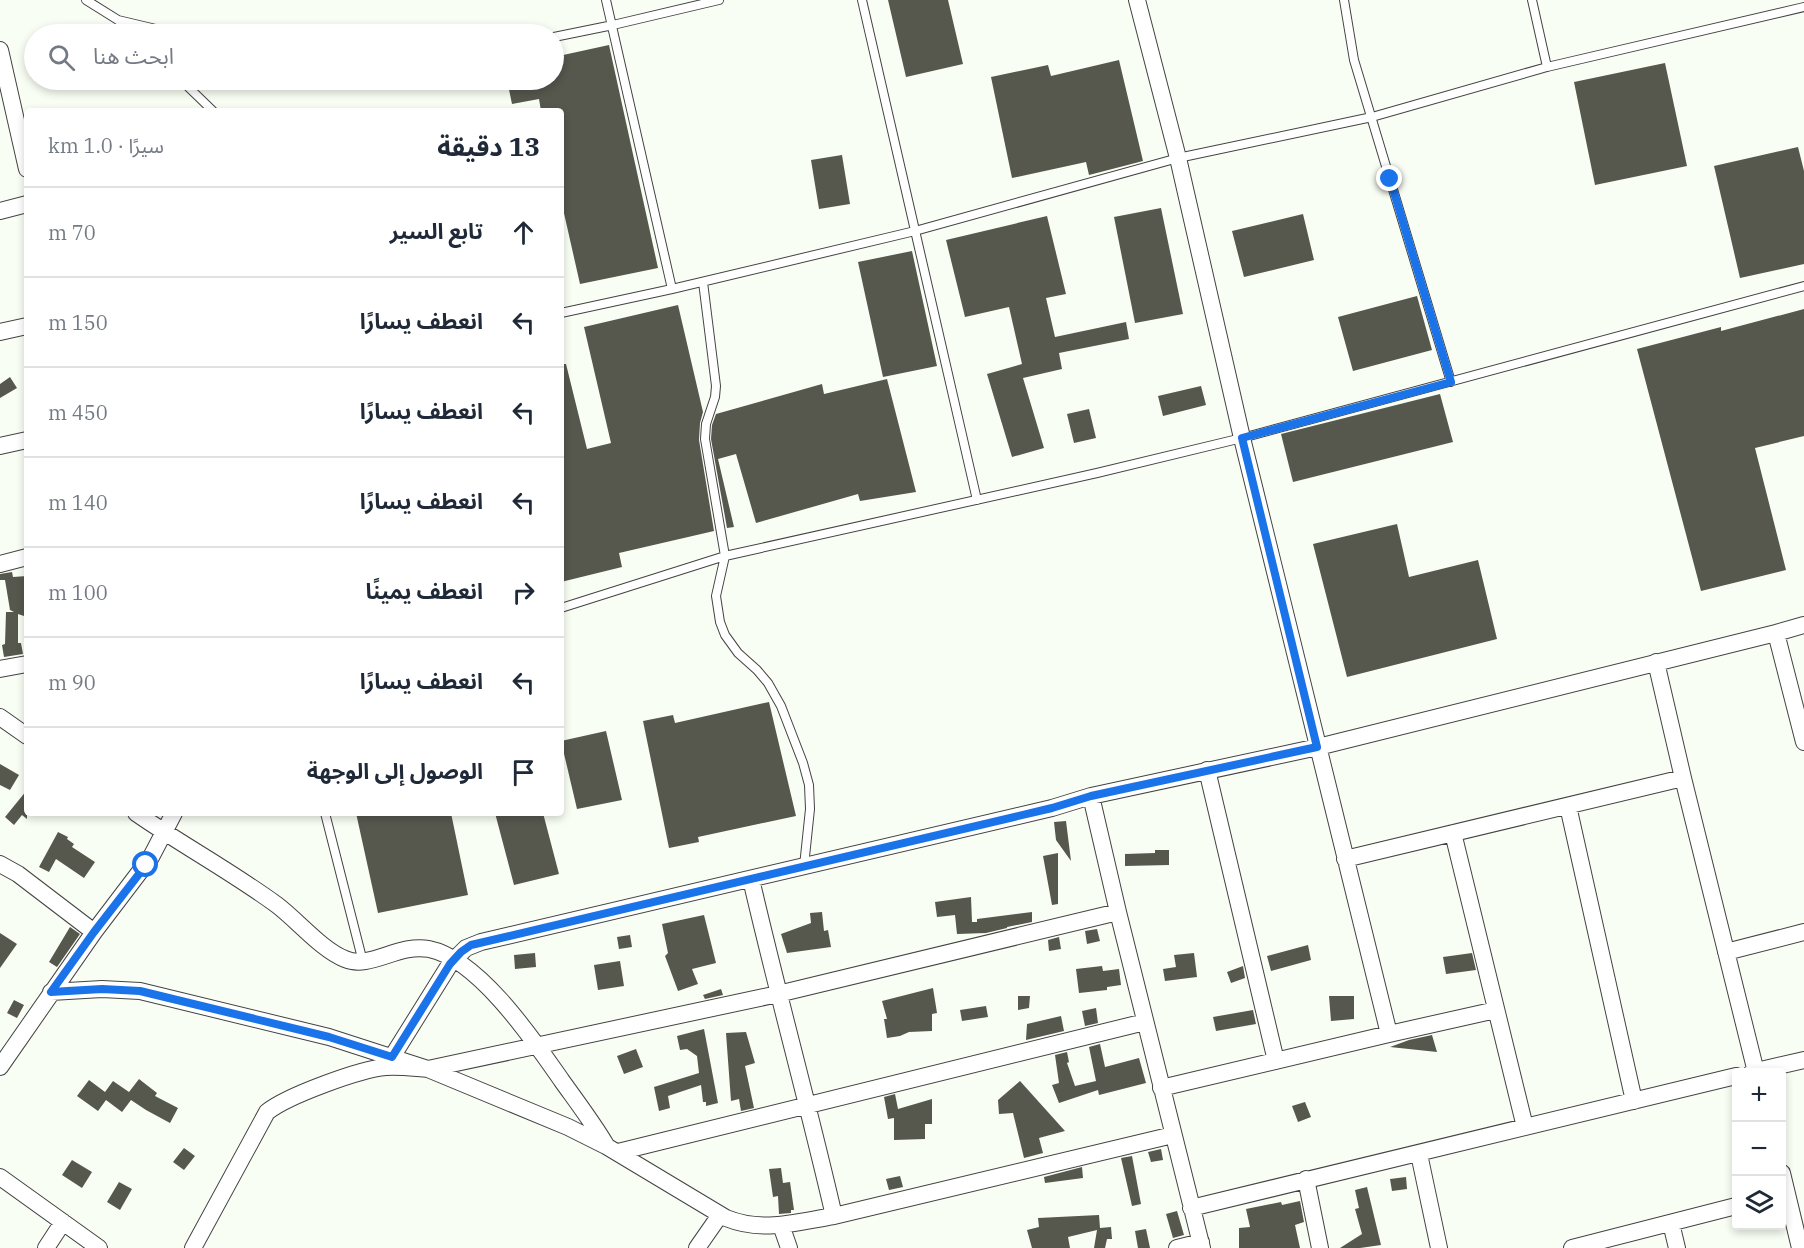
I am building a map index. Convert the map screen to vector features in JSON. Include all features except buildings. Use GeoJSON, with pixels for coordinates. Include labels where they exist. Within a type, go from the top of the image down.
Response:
{"type":"FeatureCollection","features":[{"type":"Feature","properties":{"kind":"street"},"geometry":{"type":"LineString","coordinates":[[1137,0],[1178,158],[1242,438],[1389,1034]]}},
{"type":"Feature","properties":{"kind":"street"},"geometry":{"type":"LineString","coordinates":[[0,50],[8,124],[24,162]]}},
{"type":"Feature","properties":{"kind":"street"},"geometry":{"type":"LineString","coordinates":[[0,211],[24,205]]}},
{"type":"Feature","properties":{"kind":"street"},"geometry":{"type":"LineString","coordinates":[[0,332],[24,327]]}},
{"type":"Feature","properties":{"kind":"street"},"geometry":{"type":"LineString","coordinates":[[0,446],[24,441]]}},
{"type":"Feature","properties":{"kind":"street"},"geometry":{"type":"LineString","coordinates":[[0,564],[24,558]]}},
{"type":"Feature","properties":{"kind":"street"},"geometry":{"type":"LineString","coordinates":[[392,1057],[454,959],[466,948],[481,942],[1052,808],[1091,796],[1317,747],[1804,625]]}},
{"type":"Feature","properties":{"kind":"street"},"geometry":{"type":"LineString","coordinates":[[1776,633],[1804,742]]}},
{"type":"Feature","properties":{"kind":"street"},"geometry":{"type":"LineString","coordinates":[[1656,663],[1754,1068]]}},
{"type":"Feature","properties":{"kind":"street"},"geometry":{"type":"LineString","coordinates":[[0,669],[24,665]]}},
{"type":"Feature","properties":{"kind":"street"},"geometry":{"type":"LineString","coordinates":[[0,717],[24,734]]}},
{"type":"Feature","properties":{"kind":"street"},"geometry":{"type":"LineString","coordinates":[[1207,770],[1276,1061]]}},
{"type":"Feature","properties":{"kind":"street"},"geometry":{"type":"LineString","coordinates":[[1345,859],[1683,778]]}},
{"type":"Feature","properties":{"kind":"street"},"geometry":{"type":"LineString","coordinates":[[1091,796],[1201,1245],[1177,1248]]}},
{"type":"Feature","properties":{"kind":"street"},"geometry":{"type":"LineString","coordinates":[[1568,806],[1634,1101]]}},
{"type":"Feature","properties":{"kind":"street"},"geometry":{"type":"LineString","coordinates":[[140,816],[275,904],[344,959],[363,962],[406,948],[420,947],[432,949],[454,959],[483,983],[506,1007],[537,1045],[612,1149]]}},
{"type":"Feature","properties":{"kind":"street"},"geometry":{"type":"LineString","coordinates":[[0,1067],[94,932],[146,865],[172,816]]}},
{"type":"Feature","properties":{"kind":"street"},"geometry":{"type":"LineString","coordinates":[[1453,833],[1525,1127]]}},
{"type":"Feature","properties":{"kind":"street"},"geometry":{"type":"LineString","coordinates":[[0,864],[18,874],[94,932]]}},
{"type":"Feature","properties":{"kind":"street"},"geometry":{"type":"LineString","coordinates":[[751,879],[834,1216]]}},
{"type":"Feature","properties":{"kind":"street"},"geometry":{"type":"LineString","coordinates":[[193,1248],[267,1112],[306,1092],[375,1069],[403,1067],[428,1069],[778,994],[1118,912]]}},
{"type":"Feature","properties":{"kind":"street"},"geometry":{"type":"LineString","coordinates":[[1726,952],[1804,932]]}},
{"type":"Feature","properties":{"kind":"street"},"geometry":{"type":"LineString","coordinates":[[51,992],[102,989],[140,991],[329,1037],[428,1069],[568,1127],[612,1149],[720,1215],[740,1224],[755,1227],[834,1216],[1173,1135]]}},
{"type":"Feature","properties":{"kind":"street"},"geometry":{"type":"LineString","coordinates":[[1161,1089],[1496,1010]]}},
{"type":"Feature","properties":{"kind":"street"},"geometry":{"type":"LineString","coordinates":[[612,1149],[808,1105],[1145,1022]]}},
{"type":"Feature","properties":{"kind":"street"},"geometry":{"type":"LineString","coordinates":[[1771,1068],[1804,1060]]}},
{"type":"Feature","properties":{"kind":"street"},"geometry":{"type":"LineString","coordinates":[[1191,1208],[1732,1077]]}},
{"type":"Feature","properties":{"kind":"street"},"geometry":{"type":"LineString","coordinates":[[1419,1154],[1439,1248]]}},
{"type":"Feature","properties":{"kind":"street"},"geometry":{"type":"LineString","coordinates":[[0,1177],[99,1248]]}},
{"type":"Feature","properties":{"kind":"street"},"geometry":{"type":"LineString","coordinates":[[1306,1179],[1320,1248]]}},
{"type":"Feature","properties":{"kind":"street"},"geometry":{"type":"LineString","coordinates":[[1786,1200],[1800,1248]]}},
{"type":"Feature","properties":{"kind":"street"},"geometry":{"type":"LineString","coordinates":[[1572,1248],[1732,1207]]}},
{"type":"Feature","properties":{"kind":"street"},"geometry":{"type":"LineString","coordinates":[[697,1248],[720,1215]]}},
{"type":"Feature","properties":{"kind":"street"},"geometry":{"type":"LineString","coordinates":[[46,1248],[63,1222]]}},
{"type":"Feature","properties":{"kind":"street"},"geometry":{"type":"LineString","coordinates":[[1671,1223],[1677,1248]]}},
{"type":"Feature","properties":{"kind":"street"},"geometry":{"type":"LineString","coordinates":[[781,1225],[789,1248]]}},
{"type":"Feature","properties":{"kind":"lane"},"geometry":{"type":"LineString","coordinates":[[86,0],[121,24]]}},
{"type":"Feature","properties":{"kind":"lane"},"geometry":{"type":"LineString","coordinates":[[606,0],[672,289]]}},
{"type":"Feature","properties":{"kind":"lane"},"geometry":{"type":"LineString","coordinates":[[564,35],[719,0]]}},
{"type":"Feature","properties":{"kind":"lane"},"geometry":{"type":"LineString","coordinates":[[862,0],[977,500]]}},
{"type":"Feature","properties":{"kind":"lane"},"geometry":{"type":"LineString","coordinates":[[1344,0],[1354,60],[1451,382]]}},
{"type":"Feature","properties":{"kind":"lane"},"geometry":{"type":"LineString","coordinates":[[1532,0],[1547,67]]}},
{"type":"Feature","properties":{"kind":"lane"},"geometry":{"type":"LineString","coordinates":[[564,312],[703,282],[915,231],[1178,158],[1372,117],[1547,67],[1804,7]]}},
{"type":"Feature","properties":{"kind":"lane"},"geometry":{"type":"LineString","coordinates":[[118,21],[132,24]]}},
{"type":"Feature","properties":{"kind":"lane"},"geometry":{"type":"LineString","coordinates":[[191,90],[210,108]]}},
{"type":"Feature","properties":{"kind":"lane"},"geometry":{"type":"LineString","coordinates":[[703,282],[716,386],[715,397],[706,424],[705,439],[725,556],[716,596],[720,622],[725,635],[738,653],[768,683],[782,706],[803,763],[809,785],[810,809],[804,866]]}},
{"type":"Feature","properties":{"kind":"lane"},"geometry":{"type":"LineString","coordinates":[[564,607],[725,556],[1242,438],[1804,286]]}},
{"type":"Feature","properties":{"kind":"lane"},"geometry":{"type":"LineString","coordinates":[[326,816],[363,962]]}},
{"type":"Feature","properties":{"kind":"route"},"geometry":{"type":"LineString","coordinates":[[146,865],[51,992],[86,989],[140,991],[329,1037],[392,1057],[450,964],[471,945],[1052,808],[1091,796],[1317,747],[1242,438],[1451,382],[1390,179]]}}]}
